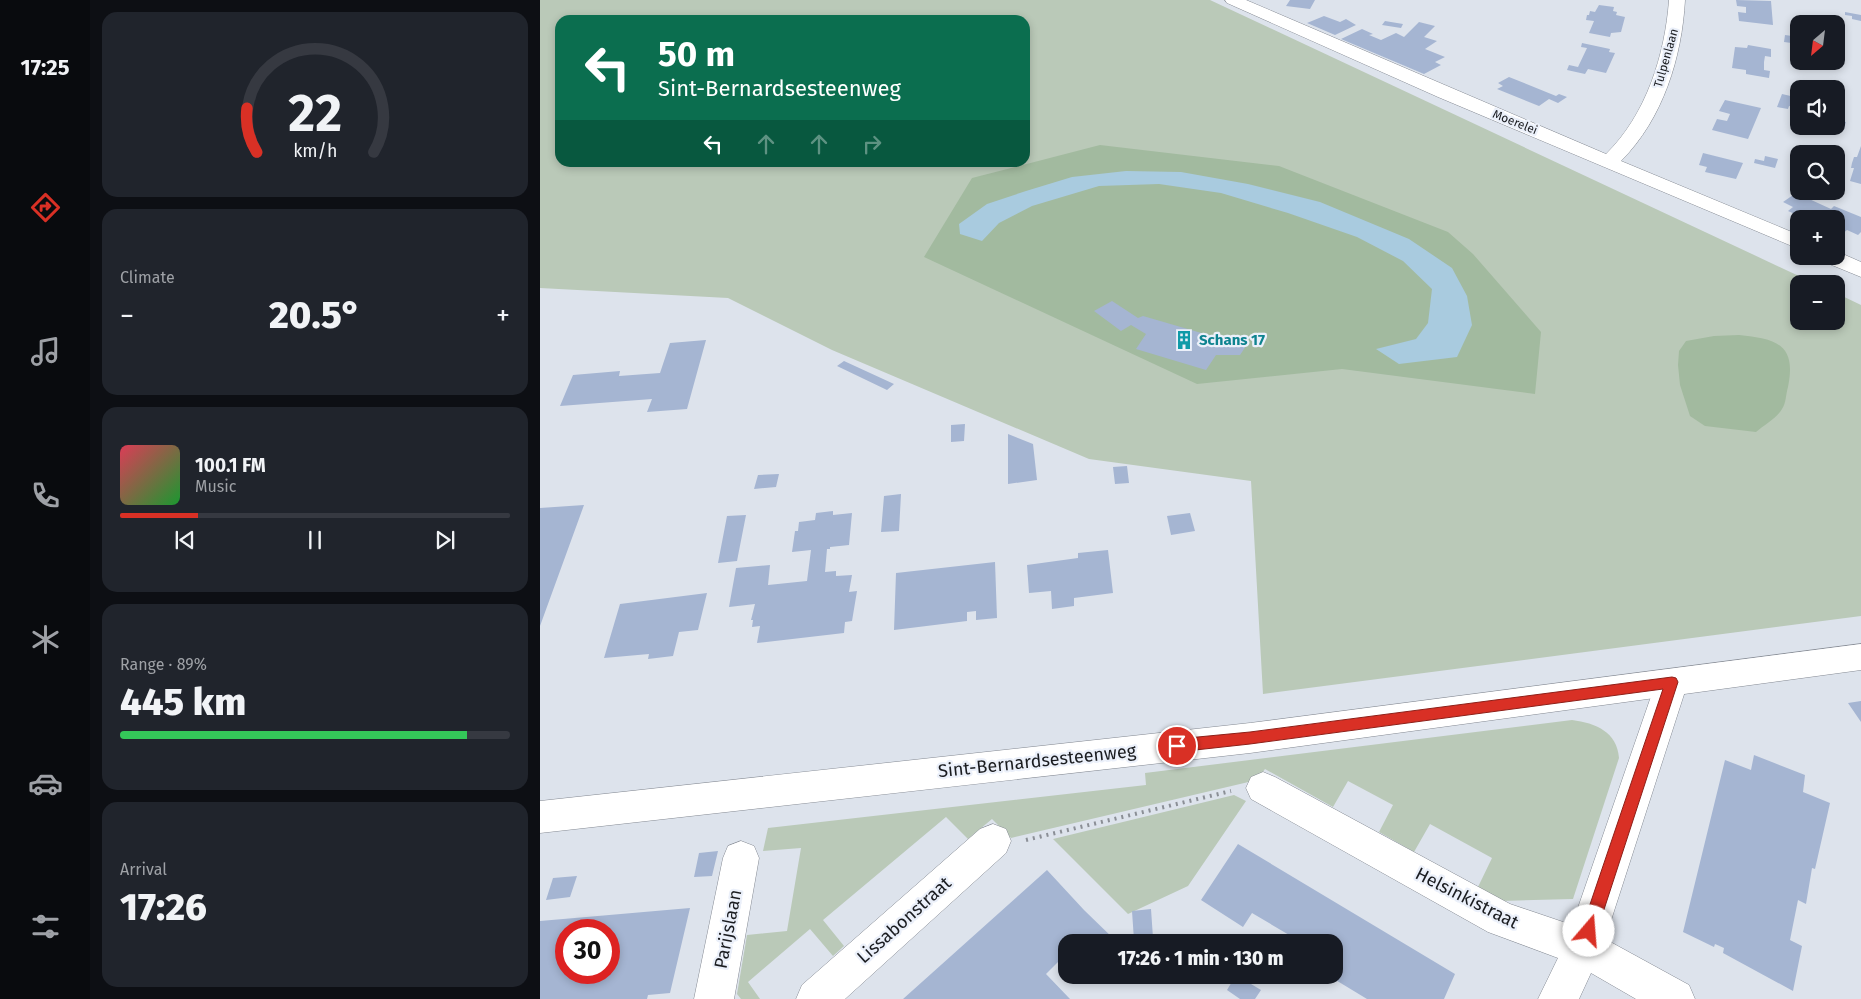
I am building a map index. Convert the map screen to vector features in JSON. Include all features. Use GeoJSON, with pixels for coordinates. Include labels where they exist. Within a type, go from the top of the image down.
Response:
{"type":"FeatureCollection","features":[{"type":"Feature","properties":{"kind":"street","name":"Moerelei"},"geometry":{"type":"LineString","coordinates":[[1233,0],[1378,66],[1790,239]]}},
{"type":"Feature","properties":{"kind":"street","name":"Tulpenlaan"},"geometry":{"type":"LineString","coordinates":[[1610,162],[1632,137],[1658,89],[1675,27],[1677,0]]}},
{"type":"Feature","properties":{"kind":"street"},"geometry":{"type":"LineString","coordinates":[[1845,263],[1861,270]]}},
{"type":"Feature","properties":{"kind":"street","name":"Sint-Bernardsesteenweg"},"geometry":{"type":"LineString","coordinates":[[540,817],[1250,738],[1861,657]]}},
{"type":"Feature","properties":{"kind":"street"},"geometry":{"type":"LineString","coordinates":[[1558,999],[1583,948],[1672,682]]}},
{"type":"Feature","properties":{"kind":"street","name":"Helsinkistraat"},"geometry":{"type":"LineString","coordinates":[[1263,788],[1501,919],[1583,948],[1675,999]]}},
{"type":"Feature","properties":{"kind":"street","name":"Lissabonstraat"},"geometry":{"type":"LineString","coordinates":[[816,999],[993,841]]}},
{"type":"Feature","properties":{"kind":"street","name":"Parijslaan"},"geometry":{"type":"LineString","coordinates":[[714,999],[741,858]]}},
{"type":"Feature","properties":{"kind":"path"},"geometry":{"type":"LineString","coordinates":[[993,841],[1014,843],[1234,790],[1263,788]]}},
{"type":"Feature","properties":{"kind":"green space"},"geometry":{"type":"Polygon","coordinates":[[[540,0],[1210,0],[1797,275],[1790,275],[1790,330],[1845,330],[1845,297],[1861,305],[1861,616],[1263,694],[1251,481],[1089,459],[832,350],[728,298],[540,288],[540,0]]]}},
{"type":"Feature","properties":{"kind":"green space"},"geometry":{"type":"Polygon","coordinates":[[[1100,145],[1279,166],[1448,232],[1473,254],[1541,332],[1535,394],[1342,369],[1197,384],[924,257],[972,178],[1015,167],[1030,167],[1030,163],[1100,145]]]}},
{"type":"Feature","properties":{"kind":"green space"},"geometry":{"type":"Polygon","coordinates":[[[1739,335],[1773,342],[1786,352],[1789,361],[1790,372],[1783,407],[1777,415],[1756,432],[1705,426],[1690,416],[1680,385],[1679,351],[1686,341],[1714,336],[1739,335]]]}},
{"type":"Feature","properties":{"kind":"green space"},"geometry":{"type":"Polygon","coordinates":[[[1572,720],[1597,726],[1604,730],[1614,742],[1619,758],[1573,899],[1501,901],[1478,887],[1492,858],[1430,824],[1414,852],[1379,832],[1393,805],[1348,781],[1333,807],[1265,769],[1257,780],[1011,838],[992,819],[968,839],[946,817],[823,920],[844,946],[833,956],[810,929],[748,982],[760,999],[741,999],[737,994],[747,935],[787,931],[801,848],[763,851],[768,828],[1146,785],[1145,773],[1572,720]]]}},
{"type":"Feature","properties":{"kind":"green space"},"geometry":{"type":"Polygon","coordinates":[[[1234,795],[1246,801],[1188,886],[1128,914],[1053,839],[1234,795]]]}},
{"type":"Feature","properties":{"kind":"water"},"geometry":{"type":"Polygon","coordinates":[[[1126,171],[1181,172],[1248,184],[1320,202],[1409,239],[1452,268],[1467,296],[1472,325],[1457,357],[1399,364],[1376,349],[1416,339],[1428,323],[1432,289],[1403,261],[1357,237],[1288,213],[1221,193],[1159,184],[1099,186],[1032,206],[999,223],[982,241],[960,234],[959,224],[987,204],[1072,177],[1126,171]]]}},
{"type":"Feature","properties":{"kind":"building"},"geometry":{"type":"Polygon","coordinates":[[[1290,0],[1315,0],[1310,9],[1286,6],[1290,0]]]}},
{"type":"Feature","properties":{"kind":"building"},"geometry":{"type":"Polygon","coordinates":[[[1736,0],[1771,1],[1773,25],[1739,21],[1738,12],[1746,13],[1746,7],[1737,6],[1736,0]]]}},
{"type":"Feature","properties":{"kind":"building"},"geometry":{"type":"Polygon","coordinates":[[[1599,5],[1614,7],[1613,11],[1617,12],[1616,15],[1625,17],[1621,32],[1611,33],[1610,37],[1589,33],[1594,21],[1586,20],[1587,15],[1589,15],[1590,11],[1595,12],[1599,5]]]}},
{"type":"Feature","properties":{"kind":"building"},"geometry":{"type":"Polygon","coordinates":[[[1845,12],[1861,15],[1861,21],[1852,19],[1852,16],[1845,15],[1845,12]]]}},
{"type":"Feature","properties":{"kind":"building"},"geometry":{"type":"Polygon","coordinates":[[[1324,16],[1340,22],[1346,19],[1356,25],[1335,35],[1307,23],[1324,16]]]}},
{"type":"Feature","properties":{"kind":"building"},"geometry":{"type":"Polygon","coordinates":[[[1385,21],[1403,24],[1401,28],[1382,25],[1385,21]]]}},
{"type":"Feature","properties":{"kind":"building"},"geometry":{"type":"Polygon","coordinates":[[[1419,22],[1435,26],[1424,37],[1437,41],[1425,49],[1445,57],[1435,62],[1441,65],[1424,74],[1341,39],[1362,29],[1373,34],[1369,35],[1381,40],[1396,33],[1404,37],[1419,22]]]}},
{"type":"Feature","properties":{"kind":"building"},"geometry":{"type":"Polygon","coordinates":[[[1785,35],[1790,36],[1790,43],[1784,42],[1785,35]]]}},
{"type":"Feature","properties":{"kind":"building"},"geometry":{"type":"Polygon","coordinates":[[[1582,43],[1610,49],[1609,52],[1615,53],[1606,73],[1588,69],[1585,74],[1567,70],[1569,65],[1578,67],[1587,48],[1581,47],[1582,43]]]}},
{"type":"Feature","properties":{"kind":"building"},"geometry":{"type":"Polygon","coordinates":[[[1748,45],[1771,49],[1771,57],[1765,56],[1764,62],[1764,70],[1770,71],[1769,78],[1746,74],[1746,70],[1732,68],[1735,47],[1747,48],[1748,45]]]}},
{"type":"Feature","properties":{"kind":"building"},"geometry":{"type":"Polygon","coordinates":[[[1509,77],[1556,96],[1559,94],[1567,97],[1558,103],[1549,99],[1539,106],[1497,89],[1503,86],[1498,83],[1509,77]]]}},
{"type":"Feature","properties":{"kind":"building"},"geometry":{"type":"Polygon","coordinates":[[[1782,94],[1790,96],[1790,106],[1788,109],[1777,107],[1782,94]]]}},
{"type":"Feature","properties":{"kind":"building"},"geometry":{"type":"Polygon","coordinates":[[[1725,100],[1761,108],[1748,139],[1712,130],[1717,119],[1727,121],[1730,114],[1719,111],[1725,100]]]}},
{"type":"Feature","properties":{"kind":"building"},"geometry":{"type":"Polygon","coordinates":[[[1861,146],[1861,184],[1850,181],[1854,168],[1851,168],[1852,163],[1854,157],[1857,157],[1861,146]]]}},
{"type":"Feature","properties":{"kind":"building"},"geometry":{"type":"Polygon","coordinates":[[[1703,153],[1743,163],[1736,179],[1705,172],[1707,167],[1699,165],[1703,153]]]}},
{"type":"Feature","properties":{"kind":"building"},"geometry":{"type":"Polygon","coordinates":[[[1765,156],[1778,159],[1775,168],[1754,163],[1755,159],[1764,161],[1765,156]]]}},
{"type":"Feature","properties":{"kind":"building"},"geometry":{"type":"Polygon","coordinates":[[[1790,197],[1790,200],[1811,200],[1831,209],[1834,206],[1844,210],[1790,210],[1790,212],[1788,211],[1793,207],[1783,202],[1790,197]]]}},
{"type":"Feature","properties":{"kind":"building"},"geometry":{"type":"Polygon","coordinates":[[[1845,210],[1861,217],[1861,232],[1858,235],[1847,230],[1845,232],[1845,210]]]}},
{"type":"Feature","properties":{"kind":"building","name":"Schans 17"},"geometry":{"type":"Polygon","coordinates":[[[1112,301],[1138,318],[1143,316],[1246,346],[1240,355],[1216,355],[1206,370],[1136,349],[1146,334],[1131,325],[1121,331],[1094,311],[1112,301]]]}},
{"type":"Feature","properties":{"kind":"building"},"geometry":{"type":"Polygon","coordinates":[[[706,340],[687,409],[647,412],[652,399],[560,406],[573,375],[620,371],[619,376],[660,373],[670,343],[706,340]]]}},
{"type":"Feature","properties":{"kind":"building"},"geometry":{"type":"Polygon","coordinates":[[[844,361],[894,384],[887,390],[837,366],[844,361]]]}},
{"type":"Feature","properties":{"kind":"building"},"geometry":{"type":"Polygon","coordinates":[[[965,424],[964,441],[951,442],[951,425],[965,424]]]}},
{"type":"Feature","properties":{"kind":"building"},"geometry":{"type":"Polygon","coordinates":[[[1008,434],[1033,444],[1037,480],[1008,484],[1008,434]]]}},
{"type":"Feature","properties":{"kind":"building"},"geometry":{"type":"Polygon","coordinates":[[[1127,466],[1129,483],[1115,484],[1113,467],[1127,466]]]}},
{"type":"Feature","properties":{"kind":"building"},"geometry":{"type":"Polygon","coordinates":[[[779,474],[776,487],[754,489],[758,475],[779,474]]]}},
{"type":"Feature","properties":{"kind":"building"},"geometry":{"type":"Polygon","coordinates":[[[901,494],[899,531],[881,532],[884,496],[901,494]]]}},
{"type":"Feature","properties":{"kind":"building"},"geometry":{"type":"Polygon","coordinates":[[[584,505],[540,626],[540,508],[584,505]]]}},
{"type":"Feature","properties":{"kind":"building"},"geometry":{"type":"Polygon","coordinates":[[[833,511],[833,515],[852,513],[849,545],[827,549],[825,572],[836,571],[836,576],[852,575],[849,592],[857,591],[852,621],[845,622],[844,633],[757,643],[760,626],[752,627],[753,620],[751,620],[755,604],[729,607],[736,568],[770,565],[768,585],[807,581],[811,550],[792,552],[795,531],[798,531],[799,522],[815,520],[816,513],[833,511]]]}},
{"type":"Feature","properties":{"kind":"building"},"geometry":{"type":"Polygon","coordinates":[[[1190,513],[1195,531],[1171,535],[1167,516],[1190,513]]]}},
{"type":"Feature","properties":{"kind":"building"},"geometry":{"type":"Polygon","coordinates":[[[746,515],[737,561],[718,563],[727,516],[746,515]]]}},
{"type":"Feature","properties":{"kind":"building"},"geometry":{"type":"Polygon","coordinates":[[[1108,550],[1113,593],[1074,598],[1074,606],[1052,609],[1051,591],[1029,593],[1027,565],[1078,558],[1078,553],[1108,550]]]}},
{"type":"Feature","properties":{"kind":"building"},"geometry":{"type":"Polygon","coordinates":[[[995,562],[997,618],[976,620],[976,611],[967,612],[967,621],[894,630],[896,573],[995,562]]]}},
{"type":"Feature","properties":{"kind":"building"},"geometry":{"type":"Polygon","coordinates":[[[707,593],[698,630],[679,632],[673,656],[648,659],[649,654],[604,658],[620,604],[707,593]]]}},
{"type":"Feature","properties":{"kind":"building"},"geometry":{"type":"Polygon","coordinates":[[[1861,701],[1861,722],[1848,703],[1861,701]]]}},
{"type":"Feature","properties":{"kind":"building"},"geometry":{"type":"Polygon","coordinates":[[[1754,755],[1805,775],[1803,792],[1830,803],[1815,869],[1812,868],[1806,904],[1798,900],[1790,940],[1802,946],[1793,991],[1723,953],[1724,948],[1715,944],[1714,947],[1683,932],[1725,760],[1751,770],[1754,755]]]}},
{"type":"Feature","properties":{"kind":"building"},"geometry":{"type":"Polygon","coordinates":[[[1238,844],[1455,974],[1444,999],[1367,999],[1342,984],[1343,934],[1287,934],[1252,913],[1243,927],[1201,900],[1238,844]]]}},
{"type":"Feature","properties":{"kind":"building"},"geometry":{"type":"Polygon","coordinates":[[[718,851],[712,876],[694,877],[699,853],[718,851]]]}},
{"type":"Feature","properties":{"kind":"building"},"geometry":{"type":"Polygon","coordinates":[[[1047,870],[1109,934],[1058,934],[1058,962],[1046,974],[1070,999],[903,999],[1047,870]]]}},
{"type":"Feature","properties":{"kind":"building"},"geometry":{"type":"Polygon","coordinates":[[[577,876],[570,897],[546,900],[553,878],[577,876]]]}},
{"type":"Feature","properties":{"kind":"building"},"geometry":{"type":"Polygon","coordinates":[[[690,908],[670,993],[648,995],[647,999],[540,999],[540,921],[555,920],[555,984],[620,984],[620,919],[563,919],[690,908]]]}},
{"type":"Feature","properties":{"kind":"building"},"geometry":{"type":"Polygon","coordinates":[[[1151,909],[1153,934],[1134,934],[1132,911],[1151,909]]]}},
{"type":"Feature","properties":{"kind":"building"},"geometry":{"type":"Polygon","coordinates":[[[1231,984],[1251,984],[1261,990],[1255,999],[1240,999],[1227,990],[1231,984]]]}},
{"type":"Feature","properties":{"kind":"place","name":"Schans 17"},"geometry":{"type":"Point","coordinates":[1184,340]}},
{"type":"Feature","properties":{"kind":"route"},"geometry":{"type":"LineString","coordinates":[[1177,746],[1672,682],[1589,931]]}}]}
